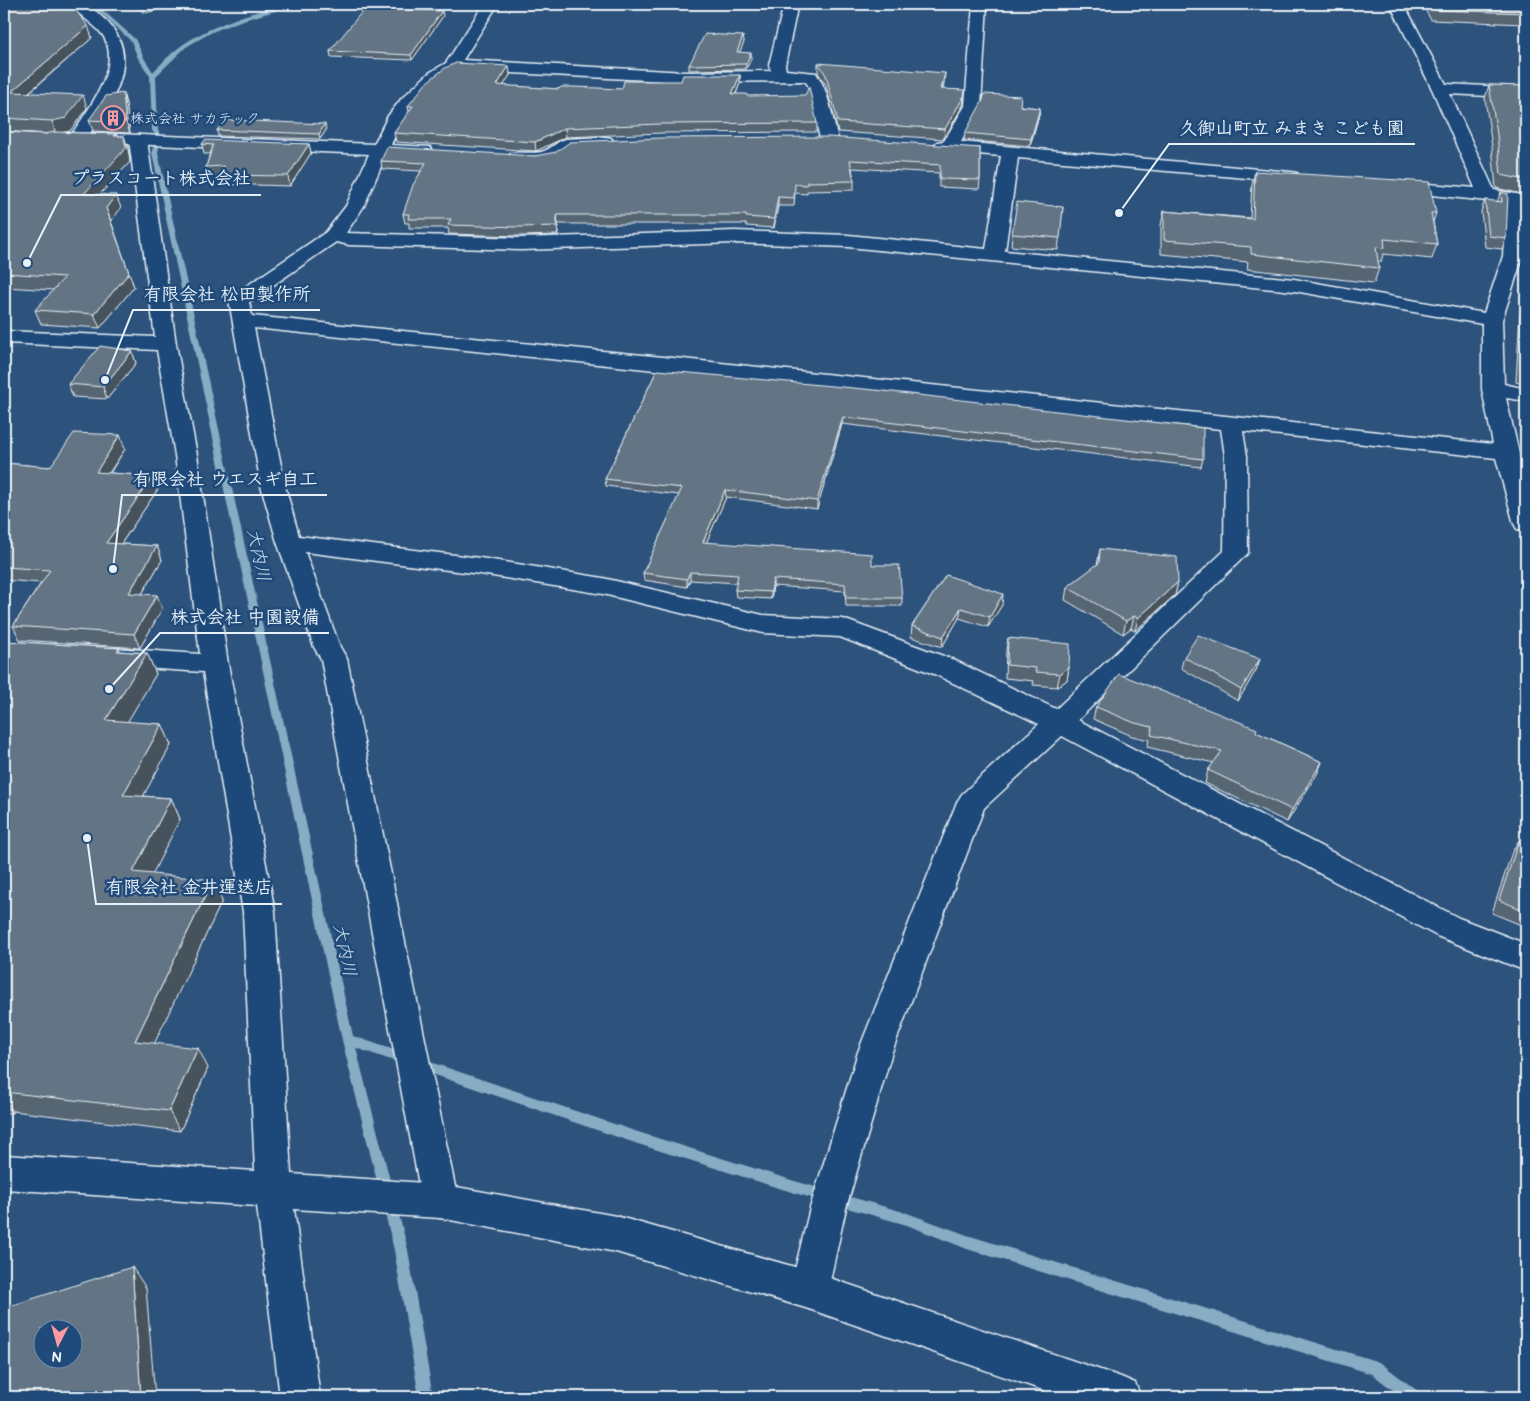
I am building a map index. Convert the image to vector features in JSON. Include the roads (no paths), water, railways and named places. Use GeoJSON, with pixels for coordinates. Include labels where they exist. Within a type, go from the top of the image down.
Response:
{"type":"FeatureCollection","features":[{"type":"Feature","properties":{"kind":"street"},"geometry":{"type":"LineString","coordinates":[[80,6],[104,4]]}},
{"type":"Feature","properties":{"kind":"street"},"geometry":{"type":"LineString","coordinates":[[440,1200],[334,659],[327,647],[289,542],[273,486],[239,300],[333,236],[344,225],[379,148],[407,102],[427,82],[452,66],[491,4]]}},
{"type":"Feature","properties":{"kind":"street"},"geometry":{"type":"LineString","coordinates":[[779,74],[777,65],[791,4]]}},
{"type":"Feature","properties":{"kind":"street"},"geometry":{"type":"LineString","coordinates":[[950,146],[973,106],[980,4]]}},
{"type":"Feature","properties":{"kind":"street"},"geometry":{"type":"LineString","coordinates":[[1390,4],[1397,4],[1440,89],[1487,194]]}},
{"type":"Feature","properties":{"kind":"street"},"geometry":{"type":"LineString","coordinates":[[80,6],[95,18],[113,38],[118,56],[114,72],[100,104],[72,138],[379,148],[438,152]]}},
{"type":"Feature","properties":{"kind":"street"},"geometry":{"type":"LineString","coordinates":[[452,66],[525,67],[688,77],[729,78],[779,74],[810,76],[816,85],[829,139]]}},
{"type":"Feature","properties":{"kind":"street"},"geometry":{"type":"LineString","coordinates":[[1440,89],[1526,93]]}},
{"type":"Feature","properties":{"kind":"street"},"geometry":{"type":"LineString","coordinates":[[810,139],[848,140]]}},
{"type":"Feature","properties":{"kind":"street"},"geometry":{"type":"LineString","coordinates":[[142,140],[166,344],[186,456],[216,664],[259,912],[274,1190],[300,1397]]}},
{"type":"Feature","properties":{"kind":"street"},"geometry":{"type":"LineString","coordinates":[[497,156],[536,158],[551,155],[566,144],[623,141]]}},
{"type":"Feature","properties":{"kind":"street"},"geometry":{"type":"LineString","coordinates":[[922,145],[1305,178]]}},
{"type":"Feature","properties":{"kind":"street"},"geometry":{"type":"LineString","coordinates":[[994,255],[1010,153]]}},
{"type":"Feature","properties":{"kind":"street"},"geometry":{"type":"LineString","coordinates":[[1374,184],[1487,194],[1520,200],[1513,256],[1492,320],[1493,389],[1506,452],[1526,524]]}},
{"type":"Feature","properties":{"kind":"street"},"geometry":{"type":"LineString","coordinates":[[333,236],[348,239],[521,244],[667,238],[754,238],[867,242],[1294,285],[1492,320]]}},
{"type":"Feature","properties":{"kind":"street"},"geometry":{"type":"LineString","coordinates":[[242,321],[712,368],[1506,452]]}},
{"type":"Feature","properties":{"kind":"street"},"geometry":{"type":"LineString","coordinates":[[4,337],[166,344]]}},
{"type":"Feature","properties":{"kind":"street"},"geometry":{"type":"LineString","coordinates":[[1493,389],[1526,395]]}},
{"type":"Feature","properties":{"kind":"street"},"geometry":{"type":"LineString","coordinates":[[809,1290],[828,1208],[875,1052],[972,802],[1236,553],[1236,456],[1231,423]]}},
{"type":"Feature","properties":{"kind":"street"},"geometry":{"type":"LineString","coordinates":[[289,542],[480,566],[603,586],[763,624],[843,628],[944,667],[1059,722],[1448,926],[1526,958]]}},
{"type":"Feature","properties":{"kind":"street"},"geometry":{"type":"LineString","coordinates":[[90,656],[216,664]]}},
{"type":"Feature","properties":{"kind":"street"},"geometry":{"type":"LineString","coordinates":[[4,1172],[440,1200],[616,1234],[809,1290],[1121,1397]]}},
{"type":"Feature","properties":{"kind":"waterway"},"geometry":{"type":"LineString","coordinates":[[93,4],[133,40],[141,58],[153,76]]}},
{"type":"Feature","properties":{"kind":"waterway"},"geometry":{"type":"LineString","coordinates":[[153,76],[184,46],[210,31],[253,15],[297,4]]}},
{"type":"Feature","properties":{"kind":"waterway","name":"大内川"},"geometry":{"type":"LineString","coordinates":[[153,76],[155,131],[158,134],[155,153],[348,1040]]}},
{"type":"Feature","properties":{"kind":"waterway"},"geometry":{"type":"LineString","coordinates":[[348,1040],[638,1138],[798,1188],[907,1219],[967,1242],[1376,1368],[1414,1397]]}},
{"type":"Feature","properties":{"kind":"waterway"},"geometry":{"type":"LineString","coordinates":[[348,1040],[401,1250],[426,1397]]}},
{"type":"Feature","properties":{"kind":"place","name":"株式会社 サカテック"},"geometry":{"type":"Point","coordinates":[113,118]}},
{"type":"Feature","properties":{"kind":"place","name":"久御山町立 みまき こども園"},"geometry":{"type":"Point","coordinates":[1119,213]}},
{"type":"Feature","properties":{"kind":"place","name":"プラスコート株式会社"},"geometry":{"type":"Point","coordinates":[27,263]}},
{"type":"Feature","properties":{"kind":"place","name":"有限会社 松田製作所"},"geometry":{"type":"Point","coordinates":[105,380]}},
{"type":"Feature","properties":{"kind":"place","name":"有限会社 ウエスギ自工"},"geometry":{"type":"Point","coordinates":[113,569]}},
{"type":"Feature","properties":{"kind":"place","name":"株式会社 中園設備"},"geometry":{"type":"Point","coordinates":[109,689]}},
{"type":"Feature","properties":{"kind":"place","name":"有限会社 金井運送店"},"geometry":{"type":"Point","coordinates":[87,838]}}]}
